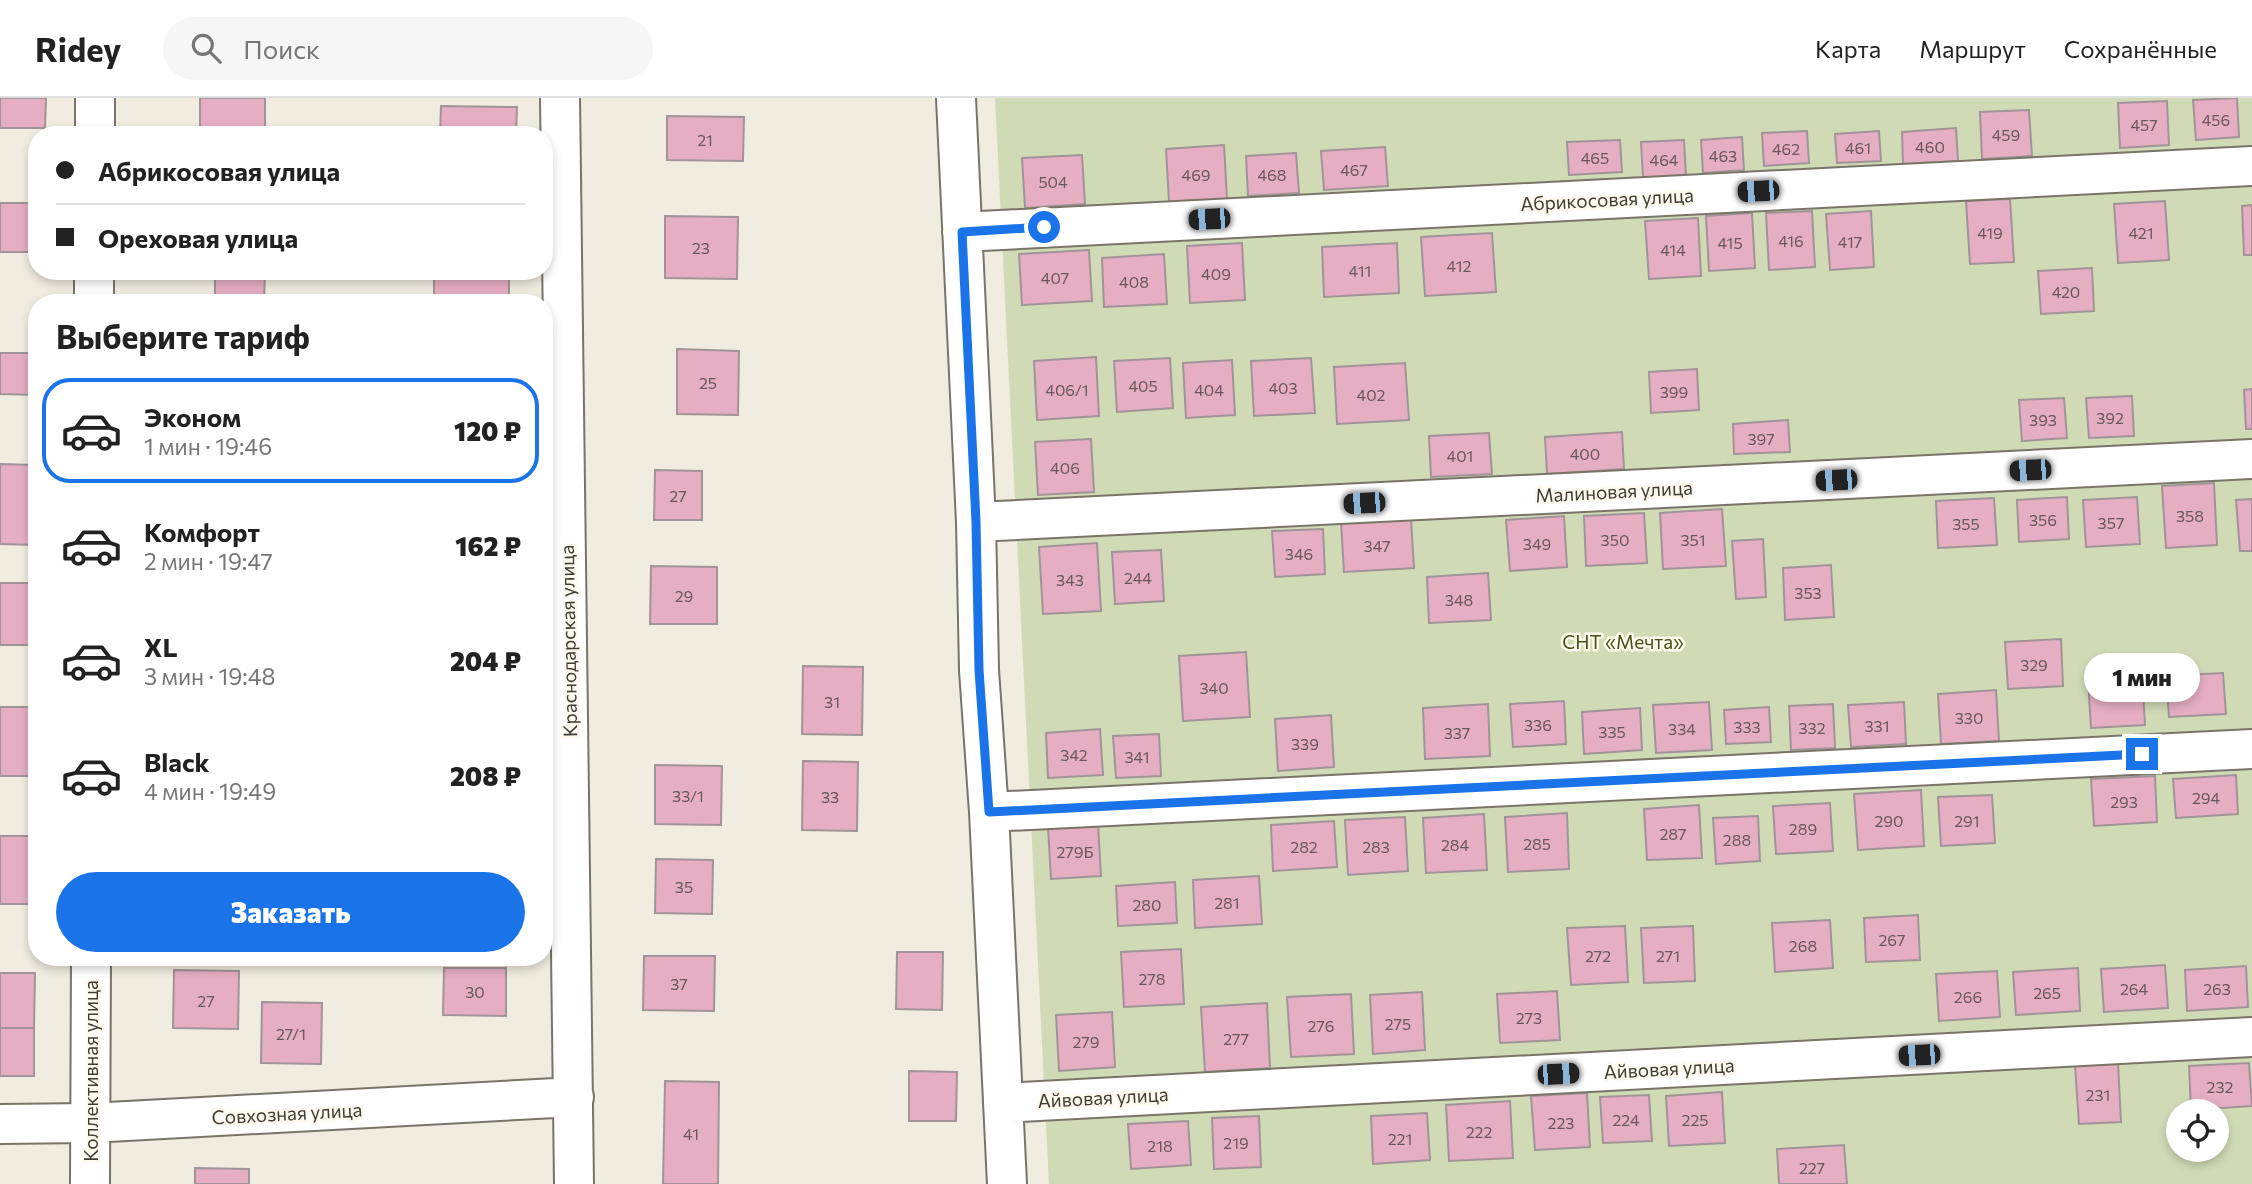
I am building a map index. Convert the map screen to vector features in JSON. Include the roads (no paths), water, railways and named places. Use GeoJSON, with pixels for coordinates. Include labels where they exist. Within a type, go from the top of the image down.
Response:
{"type":"FeatureCollection","features":[{"type":"Feature","properties":{"kind":"street"},"geometry":{"type":"LineString","coordinates":[[95,98],[95,126]]}},
{"type":"Feature","properties":{"kind":"street","name":"Краснодарская улица"},"geometry":{"type":"LineString","coordinates":[[560,98],[573,1184]]}},
{"type":"Feature","properties":{"kind":"street"},"geometry":{"type":"LineString","coordinates":[[956,98],[976,522],[979,670],[989,812],[1007,1184]]}},
{"type":"Feature","properties":{"kind":"street","name":"Абрикосовая улица"},"geometry":{"type":"LineString","coordinates":[[962,232],[2252,166]]}},
{"type":"Feature","properties":{"kind":"street","name":"Малиновая улица"},"geometry":{"type":"LineString","coordinates":[[976,522],[2252,459]]}},
{"type":"Feature","properties":{"kind":"street"},"geometry":{"type":"LineString","coordinates":[[989,812],[2252,749]]}},
{"type":"Feature","properties":{"kind":"street","name":"Коллективная улица"},"geometry":{"type":"LineString","coordinates":[[90,1184],[91,966]]}},
{"type":"Feature","properties":{"kind":"street","name":"Айвовая улица"},"geometry":{"type":"LineString","coordinates":[[1003,1102],[2252,1037]]}},
{"type":"Feature","properties":{"kind":"street","name":"Совхозная улица"},"geometry":{"type":"LineString","coordinates":[[0,1124],[90,1124],[574,1097]]}},
{"type":"Feature","properties":{"kind":"park label","name":"СНТ «Мечта»"},"geometry":{"type":"Point","coordinates":[1623,641]}}]}
